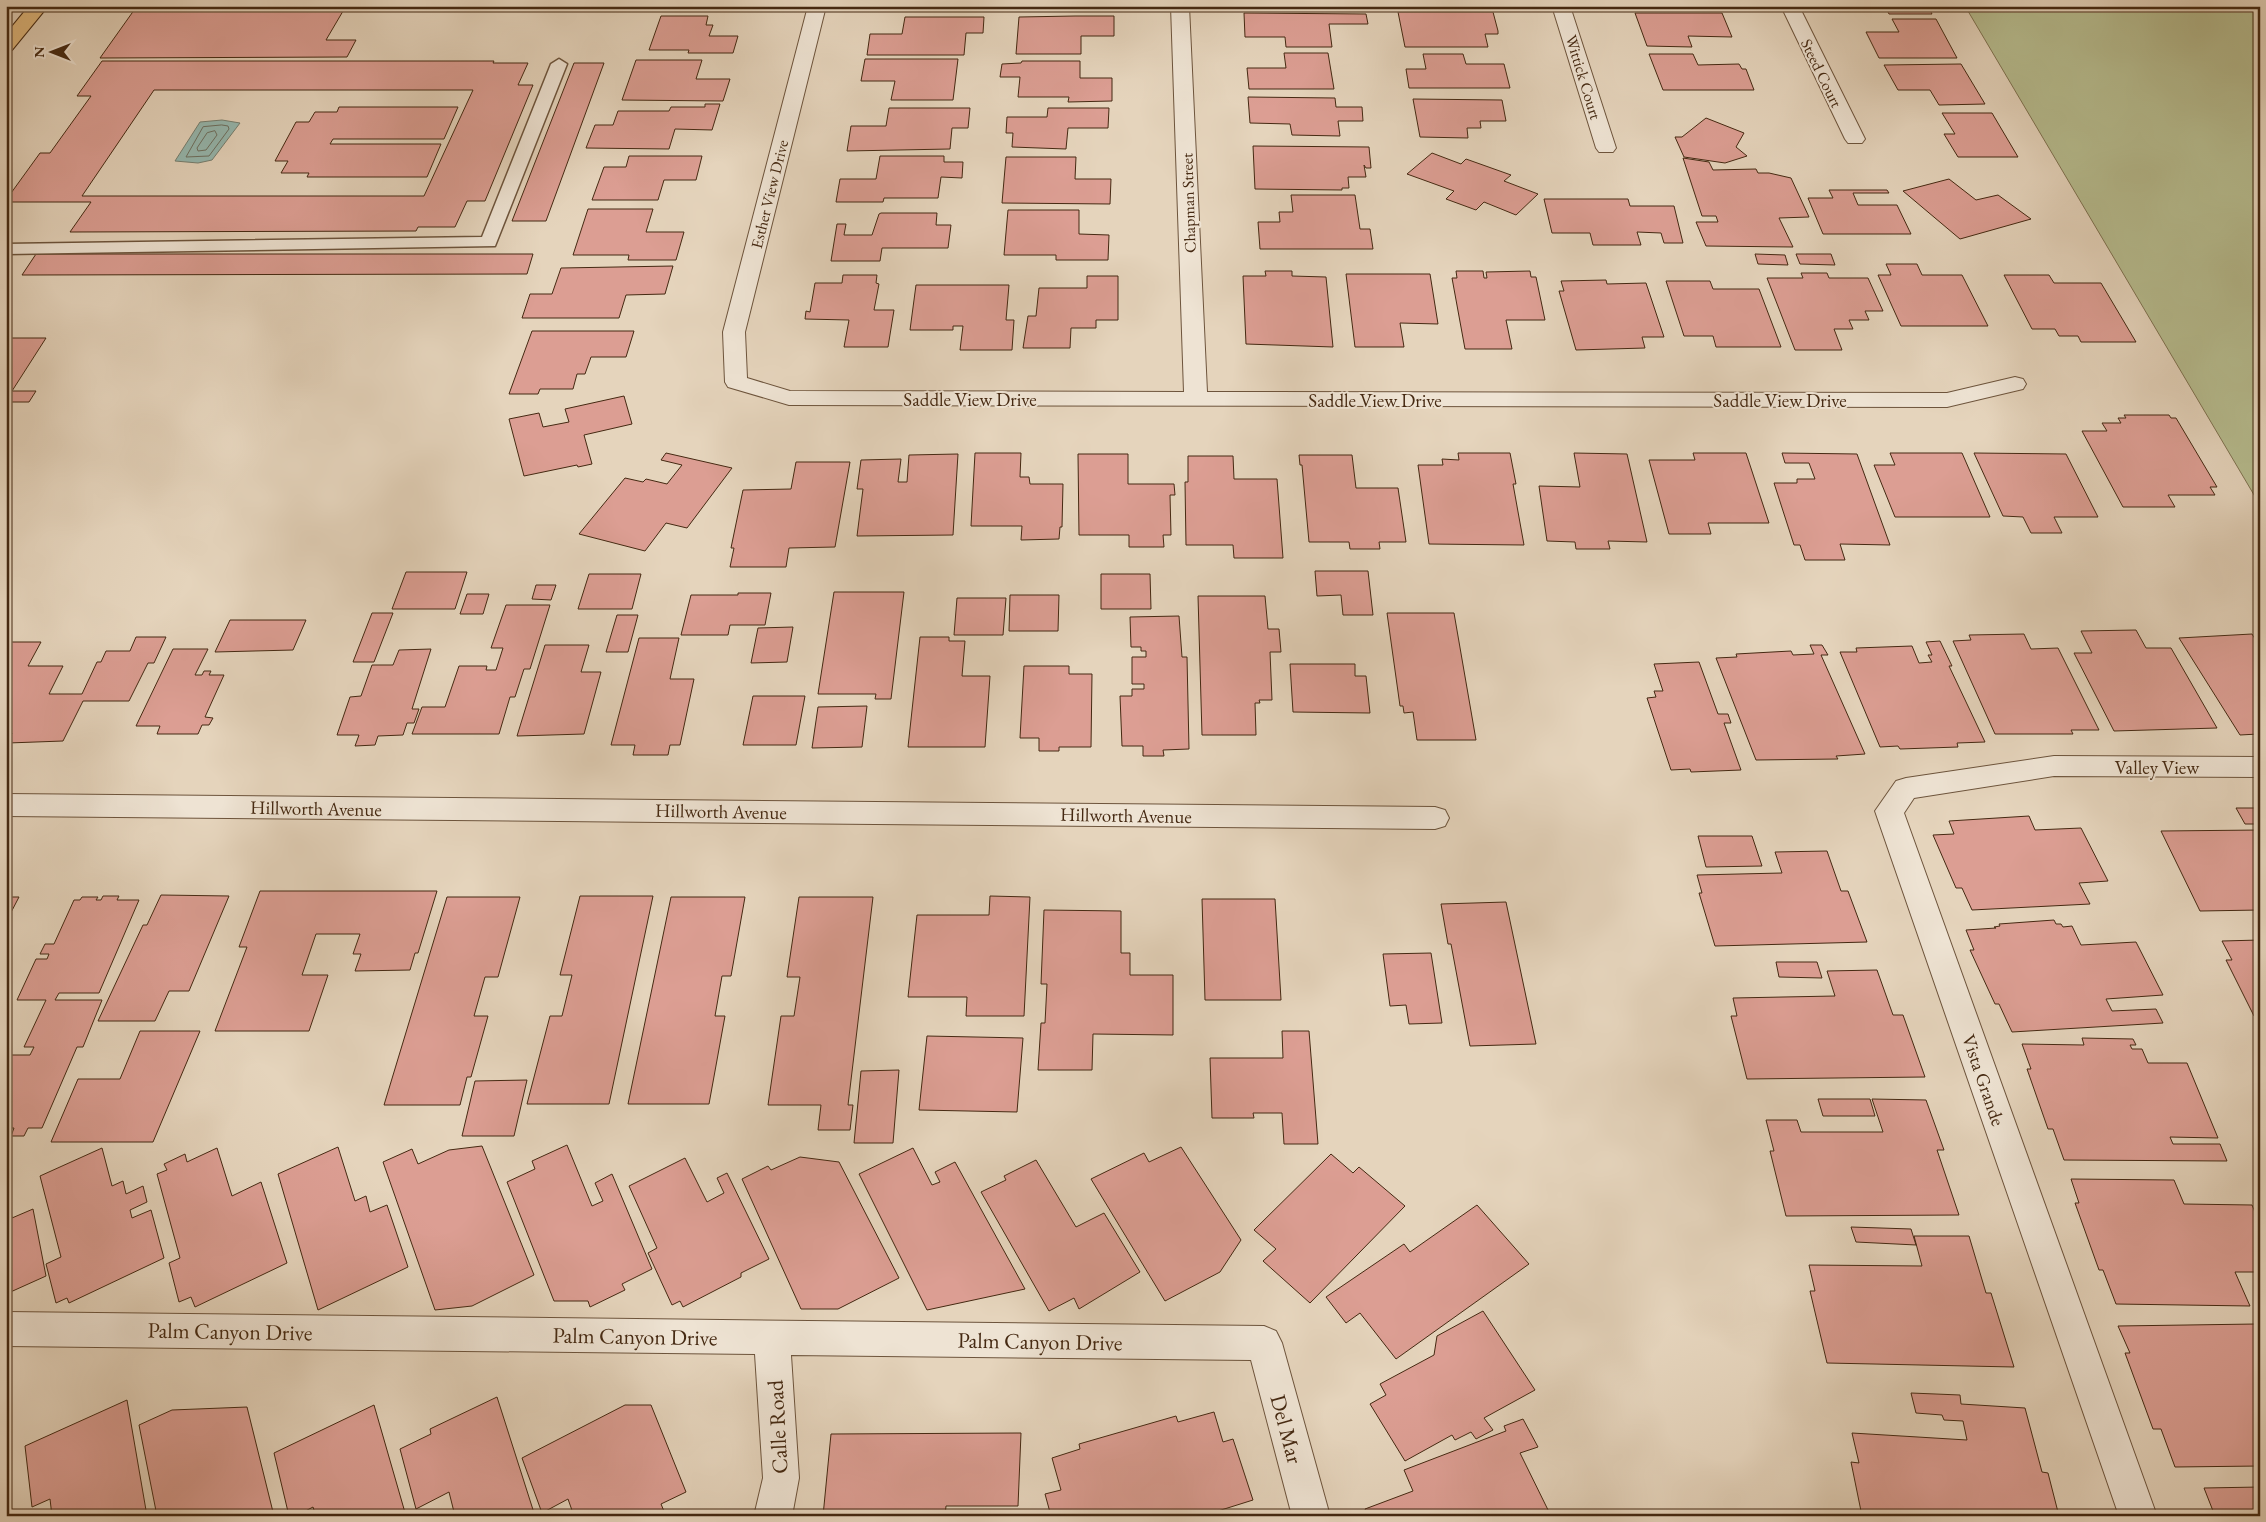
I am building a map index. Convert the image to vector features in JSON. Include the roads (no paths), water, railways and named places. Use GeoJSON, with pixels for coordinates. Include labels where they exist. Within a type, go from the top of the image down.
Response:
{"type":"FeatureCollection","features":[{"type":"Feature","properties":{"kind":"highway"},"geometry":{"type":"LineString","coordinates":[[6,46],[39,6]]}},
{"type":"Feature","properties":{"kind":"street","name":"Esther View Drive"},"geometry":{"type":"LineString","coordinates":[[736,382],[734,332],[817,6]]}},
{"type":"Feature","properties":{"kind":"street","name":"Chapman Street"},"geometry":{"type":"LineString","coordinates":[[1180,6],[1196,400]]}},
{"type":"Feature","properties":{"kind":"street","name":"Wittick Court"},"geometry":{"type":"LineString","coordinates":[[1561,6],[1606,148]]}},
{"type":"Feature","properties":{"kind":"street","name":"Steed Court"},"geometry":{"type":"LineString","coordinates":[[1790,6],[1855,139]]}},
{"type":"Feature","properties":{"kind":"street","name":"Saddle View Drive"},"geometry":{"type":"LineString","coordinates":[[736,382],[789,398],[1196,400],[1947,400],[2015,384]]}},
{"type":"Feature","properties":{"kind":"street","name":"Valley View"},"geometry":{"type":"LineString","coordinates":[[2054,766],[2260,767]]}},
{"type":"Feature","properties":{"kind":"street","name":"Vista Grande"},"geometry":{"type":"LineString","coordinates":[[2054,766],[1906,790],[1889,810],[2138,1516]]}},
{"type":"Feature","properties":{"kind":"street","name":"Hillworth Avenue"},"geometry":{"type":"LineString","coordinates":[[6,805],[1435,818]]}},
{"type":"Feature","properties":{"kind":"street","name":"Palm Canyon Drive"},"geometry":{"type":"LineString","coordinates":[[6,1329],[1264,1343]]}},
{"type":"Feature","properties":{"kind":"street","name":"Calle Road"},"geometry":{"type":"LineString","coordinates":[[772,1338],[781,1478],[773,1516]]}},
{"type":"Feature","properties":{"kind":"street","name":"Del Mar"},"geometry":{"type":"LineString","coordinates":[[1264,1343],[1311,1516]]}},
{"type":"Feature","properties":{"kind":"lane"},"geometry":{"type":"LineString","coordinates":[[6,249],[489,242],[559,64]]}},
{"type":"Feature","properties":{"kind":"water"},"geometry":{"type":"Polygon","coordinates":[[[222,120],[240,123],[212,160],[198,163],[175,161],[200,122],[222,120]]]}}]}
